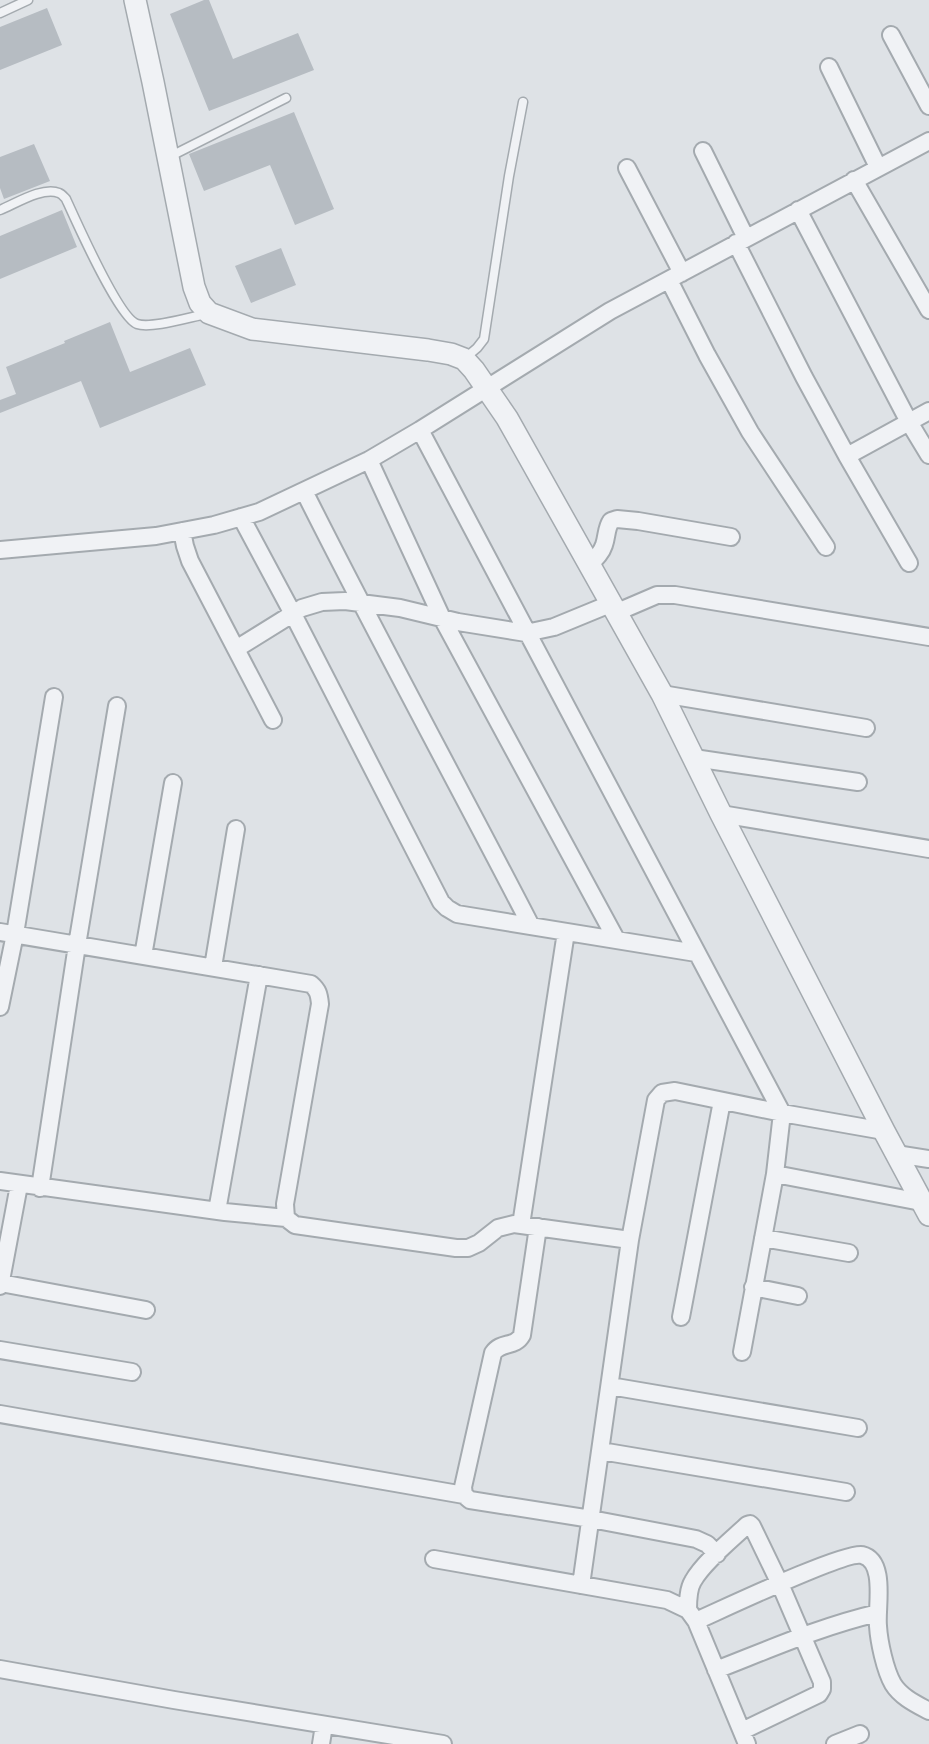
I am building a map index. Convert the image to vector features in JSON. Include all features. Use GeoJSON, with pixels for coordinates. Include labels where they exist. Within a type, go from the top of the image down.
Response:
{"type":"FeatureCollection","features":[{"type":"Feature","properties":{"kind":"street"},"geometry":{"type":"LineString","coordinates":[[135,0],[194,287],[200,303],[209,313],[252,329],[395,345],[451,354],[464,359],[507,418],[662,694],[721,814],[925,1208]]}},
{"type":"Feature","properties":{"kind":"street"},"geometry":{"type":"LineString","coordinates":[[891,35],[929,106]]}},
{"type":"Feature","properties":{"kind":"street"},"geometry":{"type":"LineString","coordinates":[[829,67],[878,168]]}},
{"type":"Feature","properties":{"kind":"street"},"geometry":{"type":"LineString","coordinates":[[0,550],[156,536],[259,512],[369,460],[610,311],[854,180],[927,146]]}},
{"type":"Feature","properties":{"kind":"street"},"geometry":{"type":"LineString","coordinates":[[703,152],[799,367],[909,563]]}},
{"type":"Feature","properties":{"kind":"street"},"geometry":{"type":"LineString","coordinates":[[627,168],[675,276],[707,356],[750,432],[826,547]]}},
{"type":"Feature","properties":{"kind":"street"},"geometry":{"type":"LineString","coordinates":[[854,180],[929,310]]}},
{"type":"Feature","properties":{"kind":"street"},"geometry":{"type":"LineString","coordinates":[[798,210],[909,422],[929,455]]}},
{"type":"Feature","properties":{"kind":"street"},"geometry":{"type":"LineString","coordinates":[[847,456],[929,411]]}},
{"type":"Feature","properties":{"kind":"street"},"geometry":{"type":"LineString","coordinates":[[420,430],[782,1113],[775,1174],[742,1352]]}},
{"type":"Feature","properties":{"kind":"street"},"geometry":{"type":"LineString","coordinates":[[369,460],[442,618],[615,939]]}},
{"type":"Feature","properties":{"kind":"street"},"geometry":{"type":"LineString","coordinates":[[304,491],[359,602],[531,926]]}},
{"type":"Feature","properties":{"kind":"street"},"geometry":{"type":"LineString","coordinates":[[241,517],[441,902],[457,914],[696,953]]}},
{"type":"Feature","properties":{"kind":"street"},"geometry":{"type":"LineString","coordinates":[[589,565],[599,555],[604,545],[608,525],[617,519],[731,537]]}},
{"type":"Feature","properties":{"kind":"street"},"geometry":{"type":"LineString","coordinates":[[182,531],[190,561],[273,720]]}},
{"type":"Feature","properties":{"kind":"street"},"geometry":{"type":"LineString","coordinates":[[236,649],[302,608],[322,602],[359,602],[400,608],[526,633],[554,627],[657,595],[675,595],[929,638]]}},
{"type":"Feature","properties":{"kind":"street"},"geometry":{"type":"LineString","coordinates":[[662,694],[866,728]]}},
{"type":"Feature","properties":{"kind":"street"},"geometry":{"type":"LineString","coordinates":[[0,1007],[7,933],[54,696]]}},
{"type":"Feature","properties":{"kind":"street"},"geometry":{"type":"LineString","coordinates":[[40,1188],[117,706]]}},
{"type":"Feature","properties":{"kind":"street"},"geometry":{"type":"LineString","coordinates":[[694,758],[858,782]]}},
{"type":"Feature","properties":{"kind":"street"},"geometry":{"type":"LineString","coordinates":[[143,956],[173,783]]}},
{"type":"Feature","properties":{"kind":"street"},"geometry":{"type":"LineString","coordinates":[[721,814],[929,849]]}},
{"type":"Feature","properties":{"kind":"street"},"geometry":{"type":"LineString","coordinates":[[213,967],[236,829]]}},
{"type":"Feature","properties":{"kind":"street"},"geometry":{"type":"LineString","coordinates":[[521,1225],[566,932]]}},
{"type":"Feature","properties":{"kind":"street"},"geometry":{"type":"LineString","coordinates":[[7,933],[311,984],[317,988],[320,1004],[285,1204],[286,1218]]}},
{"type":"Feature","properties":{"kind":"street"},"geometry":{"type":"LineString","coordinates":[[217,1211],[259,975]]}},
{"type":"Feature","properties":{"kind":"street"},"geometry":{"type":"LineString","coordinates":[[581,1585],[630,1240],[656,1100],[662,1094],[675,1091],[884,1131]]}},
{"type":"Feature","properties":{"kind":"street"},"geometry":{"type":"LineString","coordinates":[[681,1317],[722,1101]]}},
{"type":"Feature","properties":{"kind":"street"},"geometry":{"type":"LineString","coordinates":[[896,1154],[929,1160]]}},
{"type":"Feature","properties":{"kind":"street"},"geometry":{"type":"LineString","coordinates":[[775,1174],[925,1208]]}},
{"type":"Feature","properties":{"kind":"street"},"geometry":{"type":"LineString","coordinates":[[0,1181],[217,1211],[286,1218],[295,1225],[456,1248],[468,1248],[479,1243],[498,1227],[514,1224],[630,1240]]}},
{"type":"Feature","properties":{"kind":"street"},"geometry":{"type":"LineString","coordinates":[[19,1185],[0,1284],[146,1310]]}},
{"type":"Feature","properties":{"kind":"street"},"geometry":{"type":"LineString","coordinates":[[464,1495],[463,1486],[493,1353],[502,1345],[515,1343],[522,1335],[538,1227]]}},
{"type":"Feature","properties":{"kind":"street"},"geometry":{"type":"LineString","coordinates":[[763,1238],[849,1253]]}},
{"type":"Feature","properties":{"kind":"street"},"geometry":{"type":"LineString","coordinates":[[753,1287],[798,1296]]}},
{"type":"Feature","properties":{"kind":"street"},"geometry":{"type":"LineString","coordinates":[[0,1350],[132,1372]]}},
{"type":"Feature","properties":{"kind":"street"},"geometry":{"type":"LineString","coordinates":[[610,1386],[858,1428]]}},
{"type":"Feature","properties":{"kind":"street"},"geometry":{"type":"LineString","coordinates":[[0,1414],[464,1495],[470,1500],[591,1519],[696,1539],[707,1544],[717,1554]]}},
{"type":"Feature","properties":{"kind":"street"},"geometry":{"type":"LineString","coordinates":[[601,1451],[846,1492]]}},
{"type":"Feature","properties":{"kind":"street"},"geometry":{"type":"LineString","coordinates":[[750,1524],[780,1584],[822,1682],[822,1689],[819,1694],[745,1737],[692,1615],[688,1599],[691,1583],[717,1554],[750,1524]]}},
{"type":"Feature","properties":{"kind":"street"},"geometry":{"type":"LineString","coordinates":[[692,1615],[848,1557],[862,1555],[870,1559],[877,1569],[878,1628],[886,1668],[893,1684],[907,1699],[929,1711]]}},
{"type":"Feature","properties":{"kind":"street"},"geometry":{"type":"LineString","coordinates":[[434,1559],[667,1600],[692,1615]]}},
{"type":"Feature","properties":{"kind":"street"},"geometry":{"type":"LineString","coordinates":[[716,1671],[801,1636],[850,1619],[878,1613]]}},
{"type":"Feature","properties":{"kind":"street"},"geometry":{"type":"LineString","coordinates":[[0,1669],[324,1725],[390,1740],[443,1744]]}},
{"type":"Feature","properties":{"kind":"street"},"geometry":{"type":"LineString","coordinates":[[321,1744],[324,1725]]}},
{"type":"Feature","properties":{"kind":"street"},"geometry":{"type":"LineString","coordinates":[[835,1744],[860,1734]]}},
{"type":"Feature","properties":{"kind":"lane"},"geometry":{"type":"LineString","coordinates":[[0,13],[28,0]]}},
{"type":"Feature","properties":{"kind":"lane"},"geometry":{"type":"LineString","coordinates":[[168,157],[286,98]]}},
{"type":"Feature","properties":{"kind":"lane"},"geometry":{"type":"LineString","coordinates":[[464,359],[484,339],[509,176],[524,102]]}},
{"type":"Feature","properties":{"kind":"lane"},"geometry":{"type":"LineString","coordinates":[[0,210],[47,191],[59,193],[66,199],[108,285],[128,318],[136,324],[149,326],[209,313]]}},
{"type":"Feature","properties":{"kind":"building"},"geometry":{"type":"Polygon","coordinates":[[[209,0],[233,59],[298,33],[314,70],[209,111],[170,14],[209,0]]]}},
{"type":"Feature","properties":{"kind":"building"},"geometry":{"type":"Polygon","coordinates":[[[47,8],[62,45],[0,70],[0,27],[47,8]]]}},
{"type":"Feature","properties":{"kind":"building"},"geometry":{"type":"Polygon","coordinates":[[[294,112],[334,209],[295,225],[270,165],[204,191],[189,154],[294,112]]]}},
{"type":"Feature","properties":{"kind":"building"},"geometry":{"type":"Polygon","coordinates":[[[34,144],[50,181],[4,199],[0,188],[0,157],[34,144]]]}},
{"type":"Feature","properties":{"kind":"building"},"geometry":{"type":"Polygon","coordinates":[[[62,210],[77,247],[0,279],[0,236],[62,210]]]}},
{"type":"Feature","properties":{"kind":"building"},"geometry":{"type":"Polygon","coordinates":[[[281,248],[296,285],[251,303],[235,266],[281,248]]]}},
{"type":"Feature","properties":{"kind":"building"},"geometry":{"type":"Polygon","coordinates":[[[110,322],[130,372],[190,348],[206,385],[100,428],[81,381],[0,413],[0,400],[16,394],[6,367],[110,322]]]}}]}
